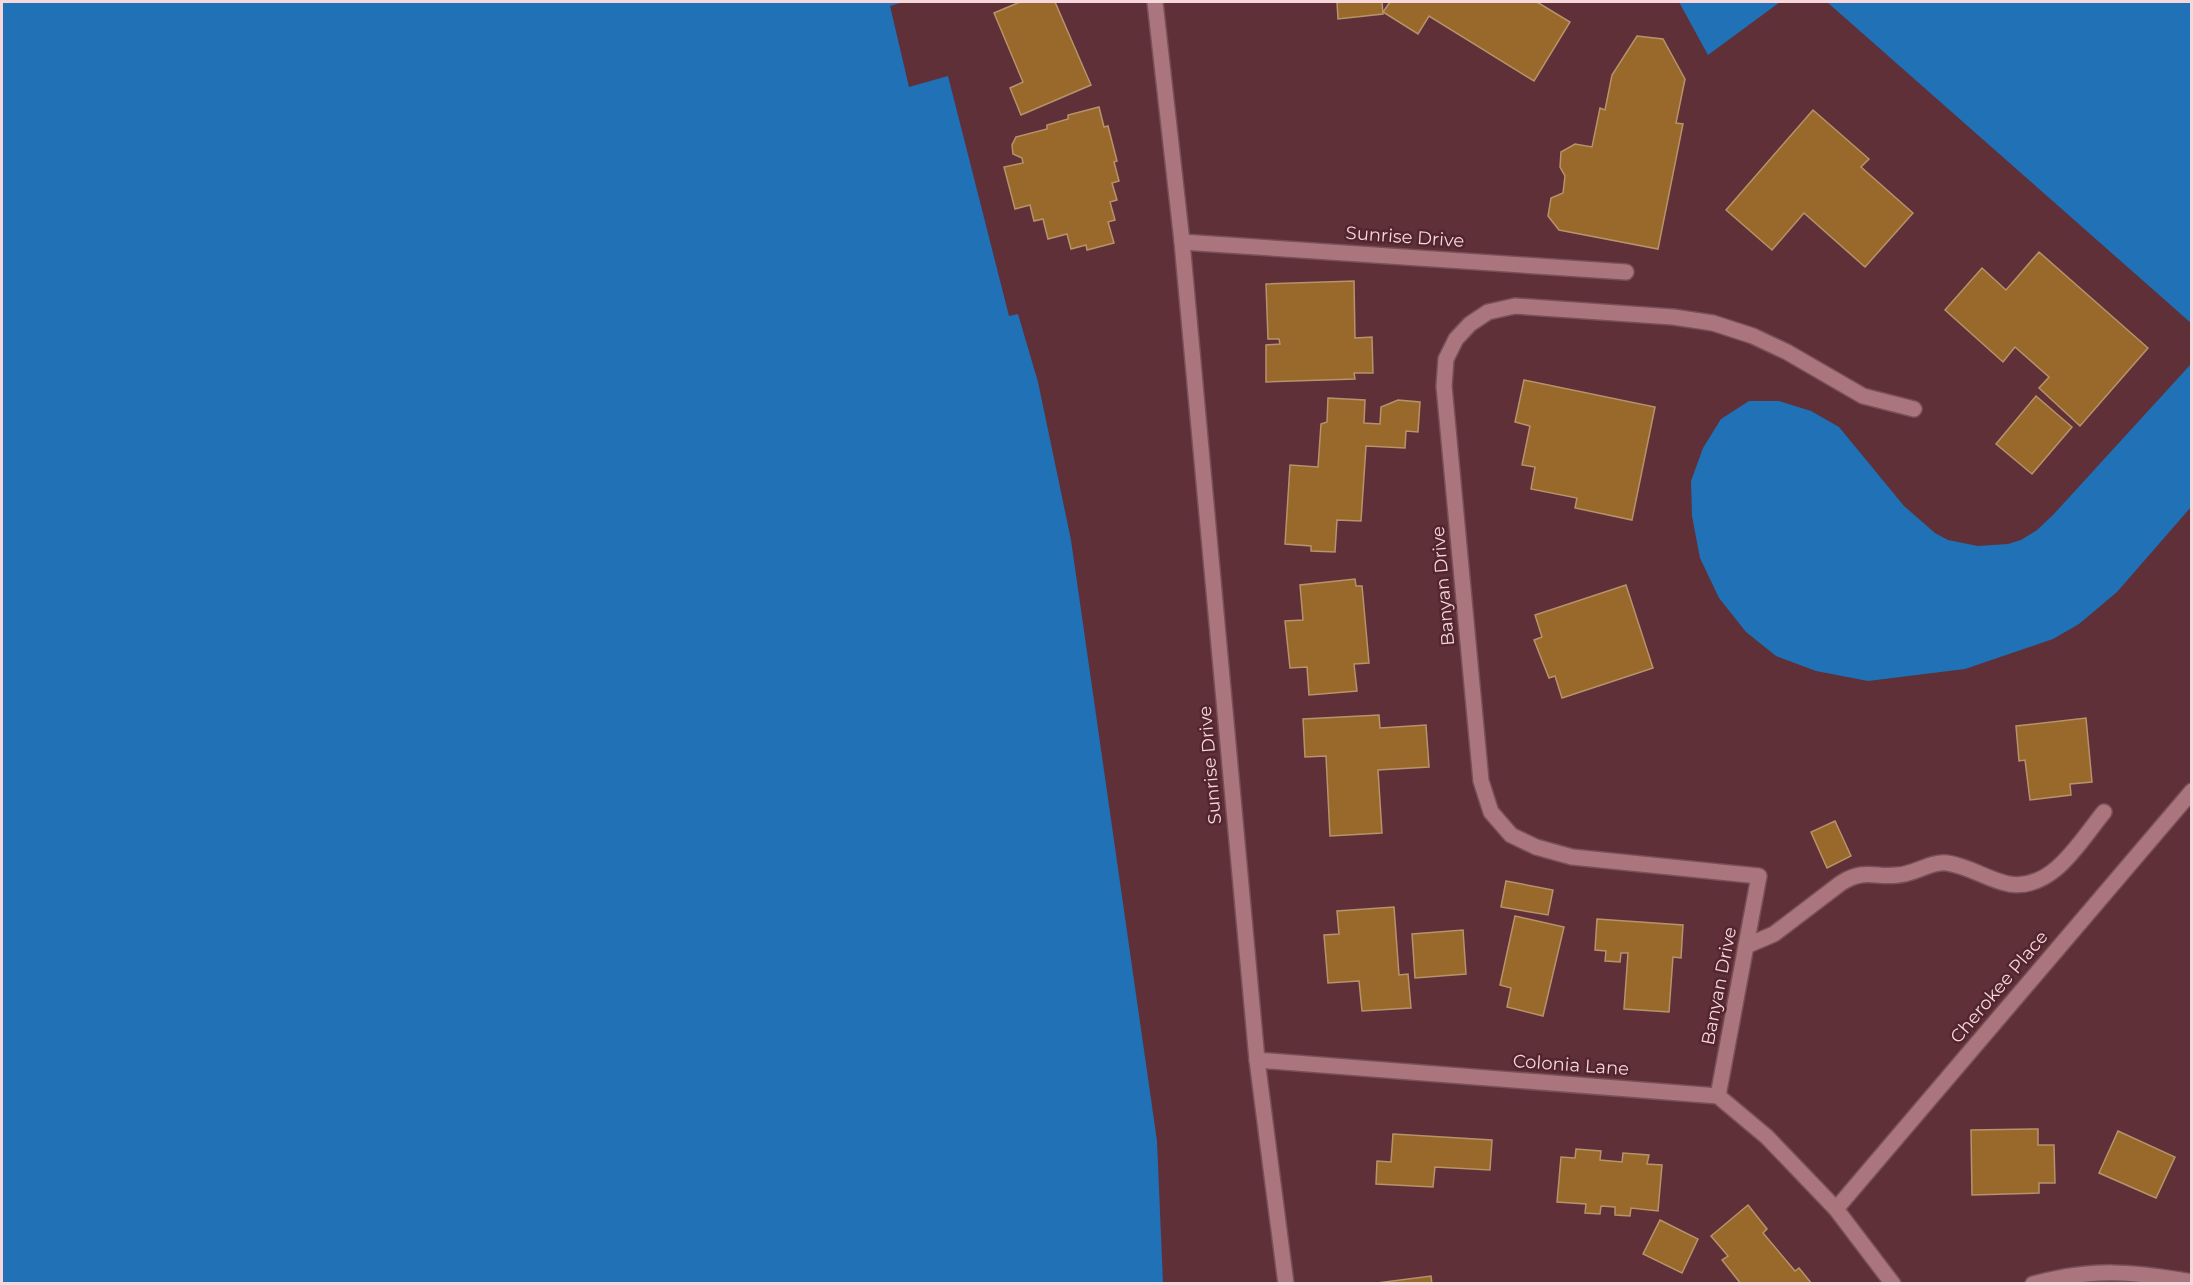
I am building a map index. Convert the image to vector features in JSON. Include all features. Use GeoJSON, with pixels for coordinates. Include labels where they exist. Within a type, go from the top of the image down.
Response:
{"type":"FeatureCollection","features":[{"type":"Feature","properties":{"kind":"street","name":"Sunrise Drive"},"geometry":{"type":"LineString","coordinates":[[1155,2],[1182,242],[1257,1060],[1286,1284]]}},
{"type":"Feature","properties":{"kind":"street","name":"Sunrise Drive"},"geometry":{"type":"LineString","coordinates":[[1182,242],[1626,272]]}},
{"type":"Feature","properties":{"kind":"street","name":"Banyan Drive"},"geometry":{"type":"LineString","coordinates":[[1718,1096],[1759,876],[1572,857],[1536,847],[1511,836],[1491,812],[1481,781],[1444,386],[1446,359],[1456,339],[1470,324],[1488,312],[1515,306],[1673,317],[1713,323],[1753,336],[1787,352],[1863,396],[1914,409]]}},
{"type":"Feature","properties":{"kind":"street","name":"Cherokee Place"},"geometry":{"type":"LineString","coordinates":[[1836,1209],[2192,792]]}},
{"type":"Feature","properties":{"kind":"street"},"geometry":{"type":"LineString","coordinates":[[1746,946],[1774,934],[1849,878],[1864,874],[1899,875],[1946,863],[2009,884],[2038,880],[2051,874],[2062,864],[2103,812]]}},
{"type":"Feature","properties":{"kind":"street","name":"Colonia Lane"},"geometry":{"type":"LineString","coordinates":[[1257,1060],[1718,1096]]}},
{"type":"Feature","properties":{"kind":"street"},"geometry":{"type":"LineString","coordinates":[[1718,1096],[1767,1137],[1836,1209],[1893,1284]]}},
{"type":"Feature","properties":{"kind":"street"},"geometry":{"type":"LineString","coordinates":[[2033,1284],[2057,1277],[2106,1271],[2192,1282]]}},
{"type":"Feature","properties":{"kind":"water"},"geometry":{"type":"Polygon","coordinates":[[[2,2],[904,2],[890,6],[909,87],[948,76],[1009,316],[1018,314],[1038,382],[1071,540],[1157,1141],[1163,1283],[2,1283],[2,2]]]}},
{"type":"Feature","properties":{"kind":"water"},"geometry":{"type":"Polygon","coordinates":[[[1679,2],[1780,2],[1708,55],[1679,2]]]}},
{"type":"Feature","properties":{"kind":"water"},"geometry":{"type":"Polygon","coordinates":[[[1827,2],[2191,2],[2191,323],[1827,2]]]}},
{"type":"Feature","properties":{"kind":"water"},"geometry":{"type":"Polygon","coordinates":[[[2191,364],[2191,507],[2117,592],[2079,624],[2053,639],[1965,669],[1868,681],[1816,671],[1776,656],[1746,632],[1719,598],[1700,558],[1692,516],[1691,481],[1703,448],[1721,419],[1749,401],[1779,401],[1811,411],[1839,427],[1904,506],[1935,533],[1948,540],[1978,546],[2008,544],[2021,540],[2037,530],[2053,515],[2191,364]]]}},
{"type":"Feature","properties":{"kind":"building"},"geometry":{"type":"Polygon","coordinates":[[[1020,2],[1055,2],[1091,85],[1021,115],[1010,88],[1023,82],[994,13],[1020,2]]]}},
{"type":"Feature","properties":{"kind":"building"},"geometry":{"type":"Polygon","coordinates":[[[1337,2],[1382,2],[1383,14],[1338,19],[1337,2]]]}},
{"type":"Feature","properties":{"kind":"building"},"geometry":{"type":"Polygon","coordinates":[[[1390,2],[1537,2],[1570,22],[1534,81],[1429,16],[1418,34],[1383,12],[1390,2]]]}},
{"type":"Feature","properties":{"kind":"building"},"geometry":{"type":"Polygon","coordinates":[[[1637,36],[1663,39],[1685,79],[1676,123],[1683,124],[1658,249],[1559,230],[1548,216],[1551,198],[1563,193],[1565,176],[1560,167],[1561,152],[1575,144],[1592,147],[1600,108],[1605,110],[1612,75],[1637,36]]]}},
{"type":"Feature","properties":{"kind":"building"},"geometry":{"type":"Polygon","coordinates":[[[1099,107],[1104,127],[1108,126],[1117,161],[1114,162],[1119,181],[1112,183],[1117,200],[1110,202],[1115,220],[1108,222],[1114,243],[1087,250],[1086,245],[1071,249],[1067,234],[1048,239],[1043,219],[1034,221],[1030,205],[1015,209],[1004,167],[1023,163],[1022,158],[1013,154],[1012,145],[1016,137],[1047,129],[1047,125],[1068,119],[1068,115],[1099,107]]]}},
{"type":"Feature","properties":{"kind":"building"},"geometry":{"type":"Polygon","coordinates":[[[1813,110],[1869,159],[1861,167],[1913,213],[1865,267],[1804,213],[1772,250],[1726,210],[1813,110]]]}},
{"type":"Feature","properties":{"kind":"building"},"geometry":{"type":"Polygon","coordinates":[[[2039,252],[2148,348],[2080,426],[2039,388],[2049,377],[2015,347],[2003,362],[1945,310],[1982,268],[2006,290],[2039,252]]]}},
{"type":"Feature","properties":{"kind":"building"},"geometry":{"type":"Polygon","coordinates":[[[1354,281],[1355,338],[1372,337],[1373,373],[1354,373],[1355,379],[1266,382],[1266,345],[1280,344],[1279,339],[1268,339],[1266,284],[1354,281]]]}},
{"type":"Feature","properties":{"kind":"building"},"geometry":{"type":"Polygon","coordinates":[[[1524,380],[1655,407],[1632,520],[1575,508],[1577,498],[1531,489],[1535,467],[1522,465],[1530,426],[1515,422],[1524,380]]]}},
{"type":"Feature","properties":{"kind":"building"},"geometry":{"type":"Polygon","coordinates":[[[2036,396],[2072,427],[2032,474],[1996,444],[2036,396]]]}},
{"type":"Feature","properties":{"kind":"building"},"geometry":{"type":"Polygon","coordinates":[[[1328,398],[1365,400],[1364,423],[1380,424],[1381,407],[1398,400],[1420,402],[1418,432],[1406,431],[1405,448],[1366,446],[1361,521],[1337,520],[1335,552],[1311,551],[1311,546],[1285,544],[1290,465],[1318,467],[1321,424],[1327,422],[1328,398]]]}},
{"type":"Feature","properties":{"kind":"building"},"geometry":{"type":"Polygon","coordinates":[[[1355,579],[1356,586],[1362,586],[1369,663],[1354,664],[1357,691],[1309,695],[1307,667],[1290,668],[1285,621],[1303,620],[1300,585],[1355,579]]]}},
{"type":"Feature","properties":{"kind":"building"},"geometry":{"type":"Polygon","coordinates":[[[1626,585],[1653,668],[1562,698],[1555,676],[1549,678],[1534,640],[1542,637],[1535,615],[1626,585]]]}},
{"type":"Feature","properties":{"kind":"building"},"geometry":{"type":"Polygon","coordinates":[[[1379,715],[1380,728],[1426,725],[1429,767],[1378,770],[1382,833],[1330,836],[1326,756],[1305,757],[1303,719],[1379,715]]]}},
{"type":"Feature","properties":{"kind":"building"},"geometry":{"type":"Polygon","coordinates":[[[2086,718],[2092,782],[2070,784],[2071,795],[2030,800],[2025,760],[2019,761],[2016,726],[2086,718]]]}},
{"type":"Feature","properties":{"kind":"building"},"geometry":{"type":"Polygon","coordinates":[[[1835,821],[1851,856],[1827,868],[1811,832],[1835,821]]]}},
{"type":"Feature","properties":{"kind":"building"},"geometry":{"type":"Polygon","coordinates":[[[1506,881],[1553,890],[1548,915],[1501,907],[1506,881]]]}},
{"type":"Feature","properties":{"kind":"building"},"geometry":{"type":"Polygon","coordinates":[[[1394,907],[1399,975],[1408,974],[1411,1008],[1362,1011],[1359,981],[1328,983],[1324,935],[1339,934],[1337,911],[1394,907]]]}},
{"type":"Feature","properties":{"kind":"building"},"geometry":{"type":"Polygon","coordinates":[[[1515,916],[1564,927],[1543,1016],[1507,1007],[1511,988],[1500,985],[1515,916]]]}},
{"type":"Feature","properties":{"kind":"building"},"geometry":{"type":"Polygon","coordinates":[[[1597,919],[1683,925],[1681,958],[1673,957],[1669,1012],[1624,1009],[1628,953],[1621,953],[1620,962],[1605,961],[1606,951],[1595,950],[1597,919]]]}},
{"type":"Feature","properties":{"kind":"building"},"geometry":{"type":"Polygon","coordinates":[[[1463,930],[1466,974],[1415,978],[1412,934],[1463,930]]]}},
{"type":"Feature","properties":{"kind":"building"},"geometry":{"type":"Polygon","coordinates":[[[2038,1129],[2038,1145],[2054,1145],[2055,1183],[2039,1183],[2039,1193],[1972,1195],[1971,1130],[2038,1129]]]}},
{"type":"Feature","properties":{"kind":"building"},"geometry":{"type":"Polygon","coordinates":[[[2118,1131],[2175,1157],[2156,1198],[2099,1173],[2118,1131]]]}},
{"type":"Feature","properties":{"kind":"building"},"geometry":{"type":"Polygon","coordinates":[[[1393,1134],[1492,1140],[1490,1170],[1435,1167],[1433,1187],[1376,1184],[1377,1161],[1391,1162],[1393,1134]]]}},
{"type":"Feature","properties":{"kind":"building"},"geometry":{"type":"Polygon","coordinates":[[[1576,1149],[1601,1151],[1600,1160],[1622,1162],[1623,1153],[1649,1155],[1647,1164],[1662,1165],[1658,1211],[1631,1208],[1630,1216],[1615,1215],[1615,1207],[1601,1206],[1600,1214],[1585,1213],[1586,1204],[1557,1202],[1561,1157],[1575,1158],[1576,1149]]]}},
{"type":"Feature","properties":{"kind":"building"},"geometry":{"type":"Polygon","coordinates":[[[1748,1205],[1767,1229],[1763,1233],[1795,1271],[1799,1268],[1812,1284],[1741,1284],[1722,1260],[1728,1256],[1711,1236],[1748,1205]]]}},
{"type":"Feature","properties":{"kind":"building"},"geometry":{"type":"Polygon","coordinates":[[[1660,1220],[1698,1239],[1682,1273],[1643,1254],[1660,1220]]]}},
{"type":"Feature","properties":{"kind":"building"},"geometry":{"type":"Polygon","coordinates":[[[1431,1276],[1432,1284],[1369,1284],[1431,1276]]]}}]}
